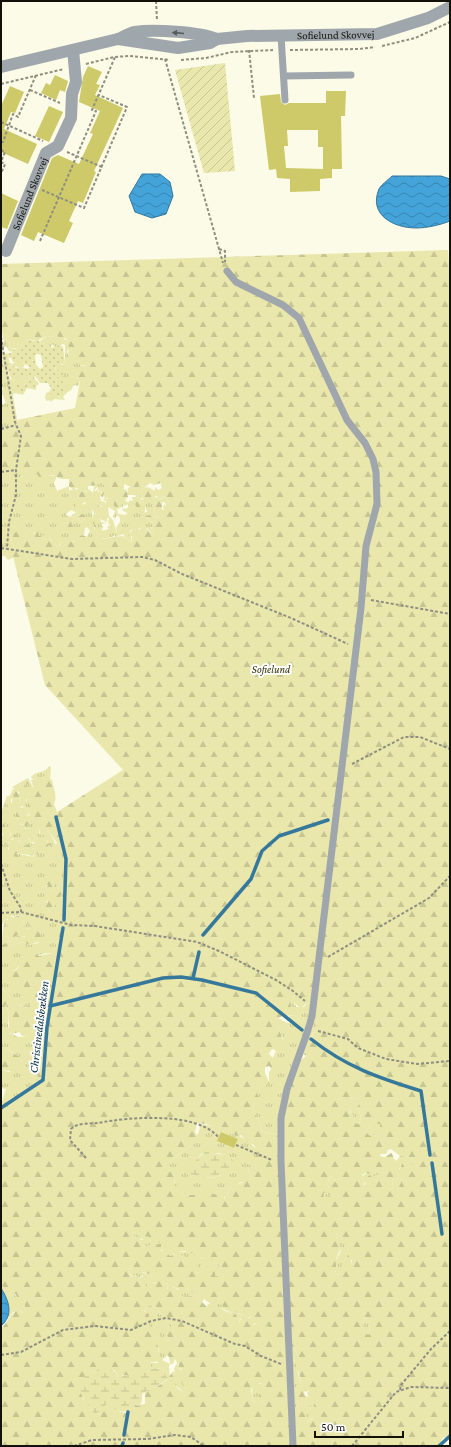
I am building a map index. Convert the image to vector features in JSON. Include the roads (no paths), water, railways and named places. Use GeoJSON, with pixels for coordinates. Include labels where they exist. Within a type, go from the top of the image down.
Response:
{"type":"FeatureCollection","features":[{"type":"Feature","properties":{"kind":"street","name":"Sofielund Skovvej"},"geometry":{"type":"LineString","coordinates":[[118,39],[178,48],[210,43],[216,39],[247,36],[377,34],[428,18],[450,7]]}},
{"type":"Feature","properties":{"kind":"street","name":"Sofielund Skovvej"},"geometry":{"type":"LineString","coordinates":[[1,67],[118,39],[135,32],[158,31],[209,36],[216,39]]}},
{"type":"Feature","properties":{"kind":"street","name":"Sofielund Skovvej"},"geometry":{"type":"LineString","coordinates":[[6,251],[46,153],[57,147],[71,118],[72,94],[76,82],[73,50]]}},
{"type":"Feature","properties":{"kind":"lane"},"geometry":{"type":"LineString","coordinates":[[281,36],[285,100]]}},
{"type":"Feature","properties":{"kind":"lane"},"geometry":{"type":"LineString","coordinates":[[284,76],[351,75]]}},
{"type":"Feature","properties":{"kind":"lane"},"geometry":{"type":"LineString","coordinates":[[227,271],[236,282],[283,305],[299,318],[347,420],[365,443],[373,459],[376,472],[377,504],[366,546],[362,599],[355,646],[313,1004],[309,1027],[289,1080],[283,1104],[281,1161],[293,1446]]}},
{"type":"Feature","properties":{"kind":"water"},"geometry":{"type":"Polygon","coordinates":[[[142,174],[160,174],[170,182],[173,196],[166,214],[152,218],[135,212],[129,196],[142,174]]]}},
{"type":"Feature","properties":{"kind":"water"},"geometry":{"type":"Polygon","coordinates":[[[392,176],[441,176],[450,179],[450,221],[433,226],[416,228],[399,226],[385,218],[380,213],[377,206],[377,198],[380,187],[392,176]]]}},
{"type":"Feature","properties":{"kind":"water"},"geometry":{"type":"Polygon","coordinates":[[[1,1288],[8,1303],[9,1313],[5,1322],[1,1326],[1,1288]]]}},
{"type":"Feature","properties":{"kind":"waterway","name":"Christinedalsbækken"},"geometry":{"type":"LineString","coordinates":[[56,817],[66,859],[64,920]]}},
{"type":"Feature","properties":{"kind":"waterway"},"geometry":{"type":"LineString","coordinates":[[203,935],[251,879],[262,851],[279,836],[328,820]]}},
{"type":"Feature","properties":{"kind":"waterway","name":"Christinedalsbækken"},"geometry":{"type":"LineString","coordinates":[[1,1108],[43,1080],[47,1027],[63,928]]}},
{"type":"Feature","properties":{"kind":"waterway"},"geometry":{"type":"LineString","coordinates":[[193,978],[199,952]]}},
{"type":"Feature","properties":{"kind":"waterway"},"geometry":{"type":"LineString","coordinates":[[50,1006],[163,978],[181,977],[202,980],[256,993],[302,1030]]}},
{"type":"Feature","properties":{"kind":"waterway"},"geometry":{"type":"LineString","coordinates":[[311,1039],[324,1049],[363,1071],[421,1091],[430,1155]]}},
{"type":"Feature","properties":{"kind":"waterway"},"geometry":{"type":"LineString","coordinates":[[432,1163],[442,1234]]}},
{"type":"Feature","properties":{"kind":"waterway"},"geometry":{"type":"LineString","coordinates":[[124,1435],[128,1412]]}},
{"type":"Feature","properties":{"kind":"waterway"},"geometry":{"type":"LineString","coordinates":[[439,1446],[450,1436]]}},
{"type":"Feature","properties":{"kind":"park label","name":"Sofielund"},"geometry":{"type":"Point","coordinates":[271,669]}}]}
